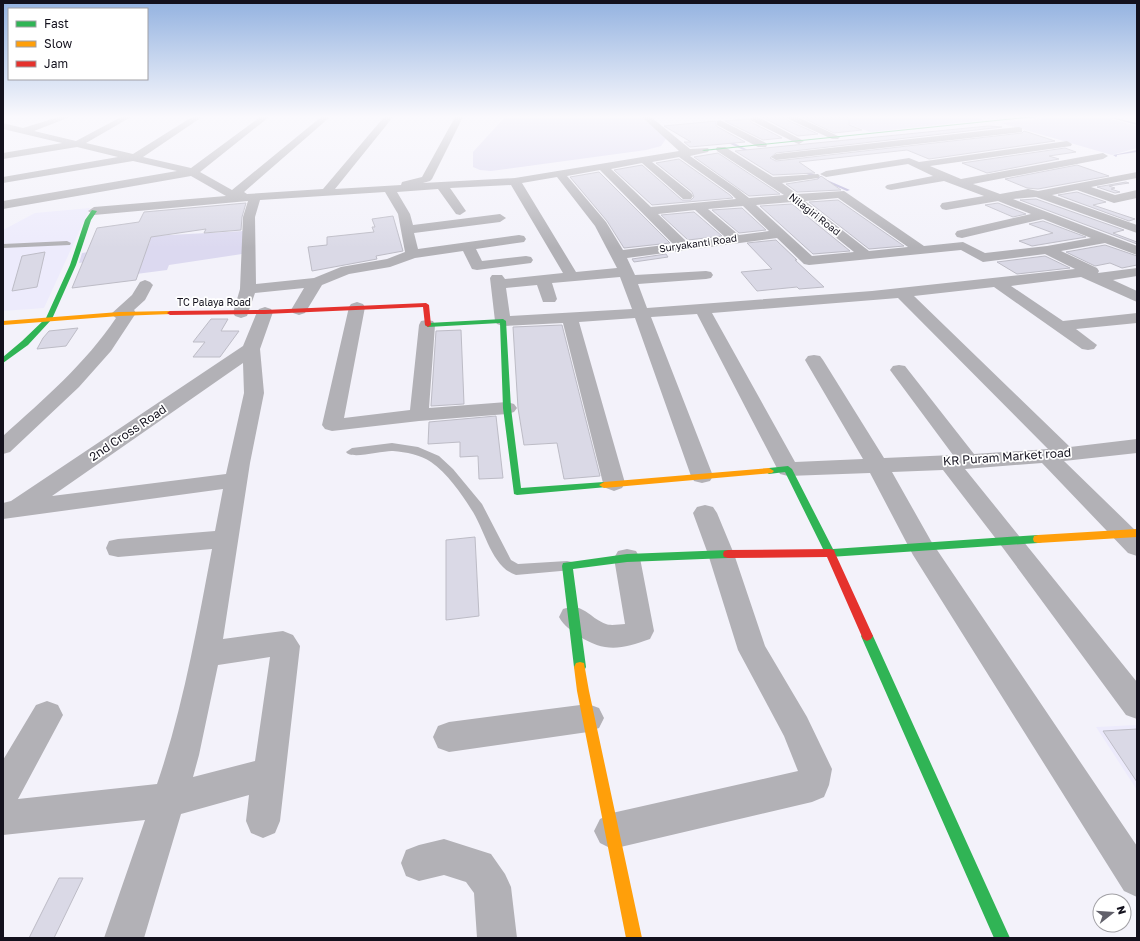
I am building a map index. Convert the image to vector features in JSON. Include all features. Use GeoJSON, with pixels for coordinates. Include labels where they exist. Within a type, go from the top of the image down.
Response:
{"type":"FeatureCollection","features":[{"type":"Feature","properties":{"kind":"street"},"geometry":{"type":"LineString","coordinates":[[3,180],[118,161]]}},
{"type":"Feature","properties":{"kind":"street"},"geometry":{"type":"LineString","coordinates":[[148,161],[193,172],[233,195]]}},
{"type":"Feature","properties":{"kind":"street"},"geometry":{"type":"LineString","coordinates":[[3,205],[193,172],[208,161]]}},
{"type":"Feature","properties":{"kind":"street"},"geometry":{"type":"LineString","coordinates":[[233,195],[274,161]]}},
{"type":"Feature","properties":{"kind":"street"},"geometry":{"type":"LineString","coordinates":[[329,189],[352,161]]}},
{"type":"Feature","properties":{"kind":"street"},"geometry":{"type":"LineString","coordinates":[[78,207],[233,195],[401,185],[426,179],[436,161]]}},
{"type":"Feature","properties":{"kind":"street"},"geometry":{"type":"LineString","coordinates":[[3,212],[515,181],[639,161]]}},
{"type":"Feature","properties":{"kind":"street"},"geometry":{"type":"LineString","coordinates":[[645,161],[687,196]]}},
{"type":"Feature","properties":{"kind":"street"},"geometry":{"type":"LineString","coordinates":[[694,161],[735,192],[778,234],[810,261],[963,246],[983,258],[1047,250],[1106,239]]}},
{"type":"Feature","properties":{"kind":"street","name":"Nilagiri Road"},"geometry":{"type":"LineString","coordinates":[[739,161],[794,198],[866,256]]}},
{"type":"Feature","properties":{"kind":"street"},"geometry":{"type":"LineString","coordinates":[[826,174],[909,161],[960,183],[1137,251]]}},
{"type":"Feature","properties":{"kind":"street"},"geometry":{"type":"LineString","coordinates":[[918,165],[946,161]]}},
{"type":"Feature","properties":{"kind":"street"},"geometry":{"type":"LineString","coordinates":[[960,183],[1077,161]]}},
{"type":"Feature","properties":{"kind":"street"},"geometry":{"type":"LineString","coordinates":[[603,167],[682,245]]}},
{"type":"Feature","properties":{"kind":"street"},"geometry":{"type":"LineString","coordinates":[[560,174],[601,225],[618,254],[628,276],[640,313],[702,476]]}},
{"type":"Feature","properties":{"kind":"street"},"geometry":{"type":"LineString","coordinates":[[1038,194],[1137,175]]}},
{"type":"Feature","properties":{"kind":"street"},"geometry":{"type":"LineString","coordinates":[[770,181],[814,176]]}},
{"type":"Feature","properties":{"kind":"street"},"geometry":{"type":"LineString","coordinates":[[891,188],[945,177]]}},
{"type":"Feature","properties":{"kind":"street"},"geometry":{"type":"LineString","coordinates":[[515,181],[572,278]]}},
{"type":"Feature","properties":{"kind":"street"},"geometry":{"type":"LineString","coordinates":[[442,186],[460,211]]}},
{"type":"Feature","properties":{"kind":"street"},"geometry":{"type":"LineString","coordinates":[[1077,187],[1114,199],[1137,194]]}},
{"type":"Feature","properties":{"kind":"street"},"geometry":{"type":"LineString","coordinates":[[389,189],[404,214],[412,254]]}},
{"type":"Feature","properties":{"kind":"street"},"geometry":{"type":"LineString","coordinates":[[3,361],[25,343],[49,319],[73,265],[88,220],[78,207],[75,193]]}},
{"type":"Feature","properties":{"kind":"street"},"geometry":{"type":"LineString","coordinates":[[946,206],[996,197],[1028,193],[1038,194],[1137,229]]}},
{"type":"Feature","properties":{"kind":"street"},"geometry":{"type":"LineString","coordinates":[[649,211],[840,194],[921,250]]}},
{"type":"Feature","properties":{"kind":"street"},"geometry":{"type":"LineString","coordinates":[[124,938],[183,755],[206,654],[236,480],[254,393],[251,349],[253,312],[248,289],[249,217],[255,197]]}},
{"type":"Feature","properties":{"kind":"street"},"geometry":{"type":"LineString","coordinates":[[698,206],[735,239]]}},
{"type":"Feature","properties":{"kind":"street"},"geometry":{"type":"LineString","coordinates":[[962,234],[1045,215]]}},
{"type":"Feature","properties":{"kind":"street"},"geometry":{"type":"LineString","coordinates":[[408,230],[500,218]]}},
{"type":"Feature","properties":{"kind":"street","name":"Suryakanti Road"},"geometry":{"type":"LineString","coordinates":[[618,254],[778,234]]}},
{"type":"Feature","properties":{"kind":"street"},"geometry":{"type":"LineString","coordinates":[[248,289],[317,282],[346,270],[390,263],[412,254],[519,239]]}},
{"type":"Feature","properties":{"kind":"street"},"geometry":{"type":"LineString","coordinates":[[467,246],[477,266],[526,260]]}},
{"type":"Feature","properties":{"kind":"street"},"geometry":{"type":"LineString","coordinates":[[1047,250],[1092,271],[1089,275]]}},
{"type":"Feature","properties":{"kind":"street"},"geometry":{"type":"LineString","coordinates":[[419,415],[427,325],[570,318],[702,309],[901,292],[996,282],[1137,272]]}},
{"type":"Feature","properties":{"kind":"street"},"geometry":{"type":"LineString","coordinates":[[706,275],[628,276],[498,281],[507,408],[517,492],[788,469]]}},
{"type":"Feature","properties":{"kind":"street"},"geometry":{"type":"LineString","coordinates":[[1089,275],[1137,297]]}},
{"type":"Feature","properties":{"kind":"street"},"geometry":{"type":"LineString","coordinates":[[543,280],[549,300]]}},
{"type":"Feature","properties":{"kind":"street"},"geometry":{"type":"LineString","coordinates":[[299,310],[308,293],[317,282]]}},
{"type":"Feature","properties":{"kind":"street"},"geometry":{"type":"LineString","coordinates":[[996,282],[1088,345]]}},
{"type":"Feature","properties":{"kind":"street"},"geometry":{"type":"LineString","coordinates":[[3,447],[72,383],[105,347],[124,313],[139,297],[146,285]]}},
{"type":"Feature","properties":{"kind":"street"},"geometry":{"type":"LineString","coordinates":[[901,292],[1133,538]]}},
{"type":"Feature","properties":{"kind":"street","name":"TC Palaya Road"},"geometry":{"type":"LineString","coordinates":[[3,324],[124,313],[253,312],[426,305],[427,325]]}},
{"type":"Feature","properties":{"kind":"street"},"geometry":{"type":"LineString","coordinates":[[357,307],[332,425],[419,415],[507,408]]}},
{"type":"Feature","properties":{"kind":"street"},"geometry":{"type":"LineString","coordinates":[[702,309],[788,469],[830,554],[1002,938]]}},
{"type":"Feature","properties":{"kind":"street"},"geometry":{"type":"LineString","coordinates":[[570,318],[614,483]]}},
{"type":"Feature","properties":{"kind":"street"},"geometry":{"type":"LineString","coordinates":[[1060,326],[1137,318]]}},
{"type":"Feature","properties":{"kind":"street","name":"2nd Cross Road"},"geometry":{"type":"LineString","coordinates":[[10,510],[251,349]]}},
{"type":"Feature","properties":{"kind":"street"},"geometry":{"type":"LineString","coordinates":[[814,360],[878,465],[922,548],[1137,878]]}},
{"type":"Feature","properties":{"kind":"street"},"geometry":{"type":"LineString","coordinates":[[899,370],[958,462],[1012,542],[1137,705]]}},
{"type":"Feature","properties":{"kind":"street","name":"KR Puram Market road"},"geometry":{"type":"LineString","coordinates":[[788,469],[1010,460],[1137,446]]}},
{"type":"Feature","properties":{"kind":"street"},"geometry":{"type":"LineString","coordinates":[[10,510],[236,480]]}},
{"type":"Feature","properties":{"kind":"street"},"geometry":{"type":"LineString","coordinates":[[612,831],[812,785],[815,769],[796,727],[752,650],[721,554],[705,513]]}},
{"type":"Feature","properties":{"kind":"street"},"geometry":{"type":"LineString","coordinates":[[634,938],[588,718],[572,617],[567,566],[627,558],[721,554],[830,554],[1012,542],[1133,538]]}},
{"type":"Feature","properties":{"kind":"street"},"geometry":{"type":"LineString","coordinates":[[118,548],[226,539]]}},
{"type":"Feature","properties":{"kind":"street"},"geometry":{"type":"LineString","coordinates":[[572,617],[602,636],[624,636],[640,631],[627,558]]}},
{"type":"Feature","properties":{"kind":"street"},"geometry":{"type":"LineString","coordinates":[[206,654],[283,643],[286,646],[263,821]]}},
{"type":"Feature","properties":{"kind":"street"},"geometry":{"type":"LineString","coordinates":[[3,792],[47,715]]}},
{"type":"Feature","properties":{"kind":"street"},"geometry":{"type":"LineString","coordinates":[[449,737],[588,718]]}},
{"type":"Feature","properties":{"kind":"street"},"geometry":{"type":"LineString","coordinates":[[3,818],[169,800],[270,773]]}},
{"type":"Feature","properties":{"kind":"street"},"geometry":{"type":"LineString","coordinates":[[419,863],[444,857],[478,867],[492,887],[497,938]]}},
{"type":"Feature","properties":{"kind":"lane"},"geometry":{"type":"LineString","coordinates":[[3,246],[67,243]]}},
{"type":"Feature","properties":{"kind":"lane"},"geometry":{"type":"LineString","coordinates":[[352,452],[392,447],[414,450],[435,459],[450,472],[477,507],[506,564],[516,570],[567,566]]}},
{"type":"Feature","properties":{"kind":"shaded area"},"geometry":{"type":"Polygon","coordinates":[[[473,161],[565,161],[491,171],[480,170],[473,167],[473,161]]]}},
{"type":"Feature","properties":{"kind":"shaded area"},"geometry":{"type":"Polygon","coordinates":[[[90,208],[44,308],[3,311],[3,230],[35,213],[90,208]]]}},
{"type":"Feature","properties":{"kind":"shaded area"},"geometry":{"type":"Polygon","coordinates":[[[244,231],[242,254],[169,265],[167,270],[113,277],[119,258],[79,263],[82,253],[149,244],[151,236],[244,231]]]}},
{"type":"Feature","properties":{"kind":"shaded area"},"geometry":{"type":"Polygon","coordinates":[[[1137,725],[1137,790],[1096,727],[1137,725]]]}},
{"type":"Feature","properties":{"kind":"building"},"geometry":{"type":"Polygon","coordinates":[[[682,161],[733,198],[652,205],[614,170],[642,165],[682,200],[691,200],[694,197],[692,192],[656,163],[682,161]]]}},
{"type":"Feature","properties":{"kind":"building"},"geometry":{"type":"Polygon","coordinates":[[[700,161],[730,161],[780,194],[749,196],[700,161]]]}},
{"type":"Feature","properties":{"kind":"building"},"geometry":{"type":"Polygon","coordinates":[[[751,161],[809,161],[799,162],[815,173],[773,175],[751,161]]]}},
{"type":"Feature","properties":{"kind":"building"},"geometry":{"type":"Polygon","coordinates":[[[976,161],[1049,161],[987,173],[962,163],[976,161]]]}},
{"type":"Feature","properties":{"kind":"building"},"geometry":{"type":"Polygon","coordinates":[[[1077,165],[1109,176],[1038,189],[1027,188],[1005,179],[1077,165]]]}},
{"type":"Feature","properties":{"kind":"building"},"geometry":{"type":"Polygon","coordinates":[[[599,172],[670,243],[624,248],[607,221],[570,177],[599,172]]]}},
{"type":"Feature","properties":{"kind":"building"},"geometry":{"type":"Polygon","coordinates":[[[821,176],[841,190],[797,192],[786,184],[818,179],[821,176]]]}},
{"type":"Feature","properties":{"kind":"building"},"geometry":{"type":"Polygon","coordinates":[[[1126,182],[1129,183],[1109,186],[1115,188],[1111,189],[1120,192],[1115,193],[1097,187],[1126,182]]]}},
{"type":"Feature","properties":{"kind":"building"},"geometry":{"type":"Polygon","coordinates":[[[1077,192],[1106,202],[1093,205],[1135,219],[1129,221],[1058,195],[1077,192]]]}},
{"type":"Feature","properties":{"kind":"building"},"geometry":{"type":"Polygon","coordinates":[[[1036,199],[1124,230],[1113,233],[1137,242],[1137,244],[1020,200],[1036,199]]]}},
{"type":"Feature","properties":{"kind":"building"},"geometry":{"type":"Polygon","coordinates":[[[838,200],[904,246],[869,249],[809,202],[838,200]]]}},
{"type":"Feature","properties":{"kind":"building"},"geometry":{"type":"Polygon","coordinates":[[[246,203],[242,217],[241,230],[204,233],[206,229],[151,237],[136,280],[72,288],[97,228],[139,222],[144,212],[246,203]]]}},
{"type":"Feature","properties":{"kind":"building"},"geometry":{"type":"Polygon","coordinates":[[[998,203],[1026,214],[1013,217],[985,205],[998,203]]]}},
{"type":"Feature","properties":{"kind":"building"},"geometry":{"type":"Polygon","coordinates":[[[792,204],[850,251],[813,254],[760,206],[792,204]]]}},
{"type":"Feature","properties":{"kind":"building"},"geometry":{"type":"Polygon","coordinates":[[[742,208],[766,230],[739,233],[712,210],[742,208]]]}},
{"type":"Feature","properties":{"kind":"building"},"geometry":{"type":"Polygon","coordinates":[[[694,212],[722,236],[688,240],[661,215],[694,212]]]}},
{"type":"Feature","properties":{"kind":"building"},"geometry":{"type":"Polygon","coordinates":[[[393,216],[403,251],[376,256],[377,259],[312,271],[308,247],[327,245],[327,237],[374,232],[372,227],[375,227],[372,219],[393,216]]]}},
{"type":"Feature","properties":{"kind":"building"},"geometry":{"type":"Polygon","coordinates":[[[1043,221],[1086,237],[1032,246],[1019,241],[1053,233],[1029,224],[1043,221]]]}},
{"type":"Feature","properties":{"kind":"building"},"geometry":{"type":"Polygon","coordinates":[[[776,240],[824,287],[799,289],[797,287],[757,291],[741,272],[772,269],[747,243],[776,240]]]}},
{"type":"Feature","properties":{"kind":"building"},"geometry":{"type":"Polygon","coordinates":[[[1105,245],[1137,256],[1137,265],[1122,268],[1110,263],[1095,266],[1066,252],[1105,245]]]}},
{"type":"Feature","properties":{"kind":"building"},"geometry":{"type":"Polygon","coordinates":[[[45,252],[37,287],[12,291],[22,256],[45,252]]]}},
{"type":"Feature","properties":{"kind":"building"},"geometry":{"type":"Polygon","coordinates":[[[666,254],[668,257],[634,262],[632,259],[666,254]]]}},
{"type":"Feature","properties":{"kind":"building"},"geometry":{"type":"Polygon","coordinates":[[[1045,256],[1070,268],[1017,274],[997,262],[1045,256]]]}},
{"type":"Feature","properties":{"kind":"building"},"geometry":{"type":"Polygon","coordinates":[[[211,319],[228,319],[221,331],[239,331],[220,357],[193,357],[205,342],[193,342],[211,319]]]}},
{"type":"Feature","properties":{"kind":"building"},"geometry":{"type":"Polygon","coordinates":[[[562,325],[600,476],[564,479],[557,443],[524,445],[518,408],[513,327],[562,325]]]}},
{"type":"Feature","properties":{"kind":"building"},"geometry":{"type":"Polygon","coordinates":[[[78,328],[66,346],[37,349],[49,331],[78,328]]]}},
{"type":"Feature","properties":{"kind":"building"},"geometry":{"type":"Polygon","coordinates":[[[461,330],[464,404],[431,406],[436,331],[461,330]]]}},
{"type":"Feature","properties":{"kind":"building"},"geometry":{"type":"Polygon","coordinates":[[[496,416],[503,478],[479,479],[478,456],[460,457],[460,442],[428,444],[429,422],[496,416]]]}},
{"type":"Feature","properties":{"kind":"building"},"geometry":{"type":"Polygon","coordinates":[[[475,537],[479,616],[446,620],[446,540],[475,537]]]}},
{"type":"Feature","properties":{"kind":"building"},"geometry":{"type":"Polygon","coordinates":[[[1137,729],[1137,782],[1103,731],[1137,729]]]}},
{"type":"Feature","properties":{"kind":"building"},"geometry":{"type":"Polygon","coordinates":[[[59,878],[83,878],[54,938],[29,938],[59,878]]]}},
{"type":"Feature","properties":{"kind":"waterway"},"geometry":{"type":"LineString","coordinates":[[803,171],[848,190]]}},
{"type":"Feature","properties":{"kind":"traffic: fast"},"geometry":{"type":"LineString","coordinates":[[3,361],[25,343],[49,319],[73,265],[88,220],[94,211]]}},
{"type":"Feature","properties":{"kind":"traffic: fast"},"geometry":{"type":"LineString","coordinates":[[428,325],[503,321],[507,408],[517,492],[604,485]]}},
{"type":"Feature","properties":{"kind":"traffic: fast"},"geometry":{"type":"LineString","coordinates":[[769,471],[788,469],[830,553],[1038,539]]}},
{"type":"Feature","properties":{"kind":"traffic: fast"},"geometry":{"type":"LineString","coordinates":[[580,667],[567,566],[627,558],[728,554]]}},
{"type":"Feature","properties":{"kind":"traffic: fast"},"geometry":{"type":"LineString","coordinates":[[867,636],[1002,938]]}},
{"type":"Feature","properties":{"kind":"traffic: slow"},"geometry":{"type":"LineString","coordinates":[[3,323],[119,314],[170,313]]}},
{"type":"Feature","properties":{"kind":"traffic: slow"},"geometry":{"type":"LineString","coordinates":[[604,485],[769,471]]}},
{"type":"Feature","properties":{"kind":"traffic: slow"},"geometry":{"type":"LineString","coordinates":[[1038,539],[1137,533]]}},
{"type":"Feature","properties":{"kind":"traffic: slow"},"geometry":{"type":"LineString","coordinates":[[580,667],[583,691],[634,938]]}},
{"type":"Feature","properties":{"kind":"traffic: jam"},"geometry":{"type":"LineString","coordinates":[[170,313],[265,312],[426,305],[428,325]]}},
{"type":"Feature","properties":{"kind":"traffic: jam"},"geometry":{"type":"LineString","coordinates":[[728,554],[830,553],[867,636]]}}]}
